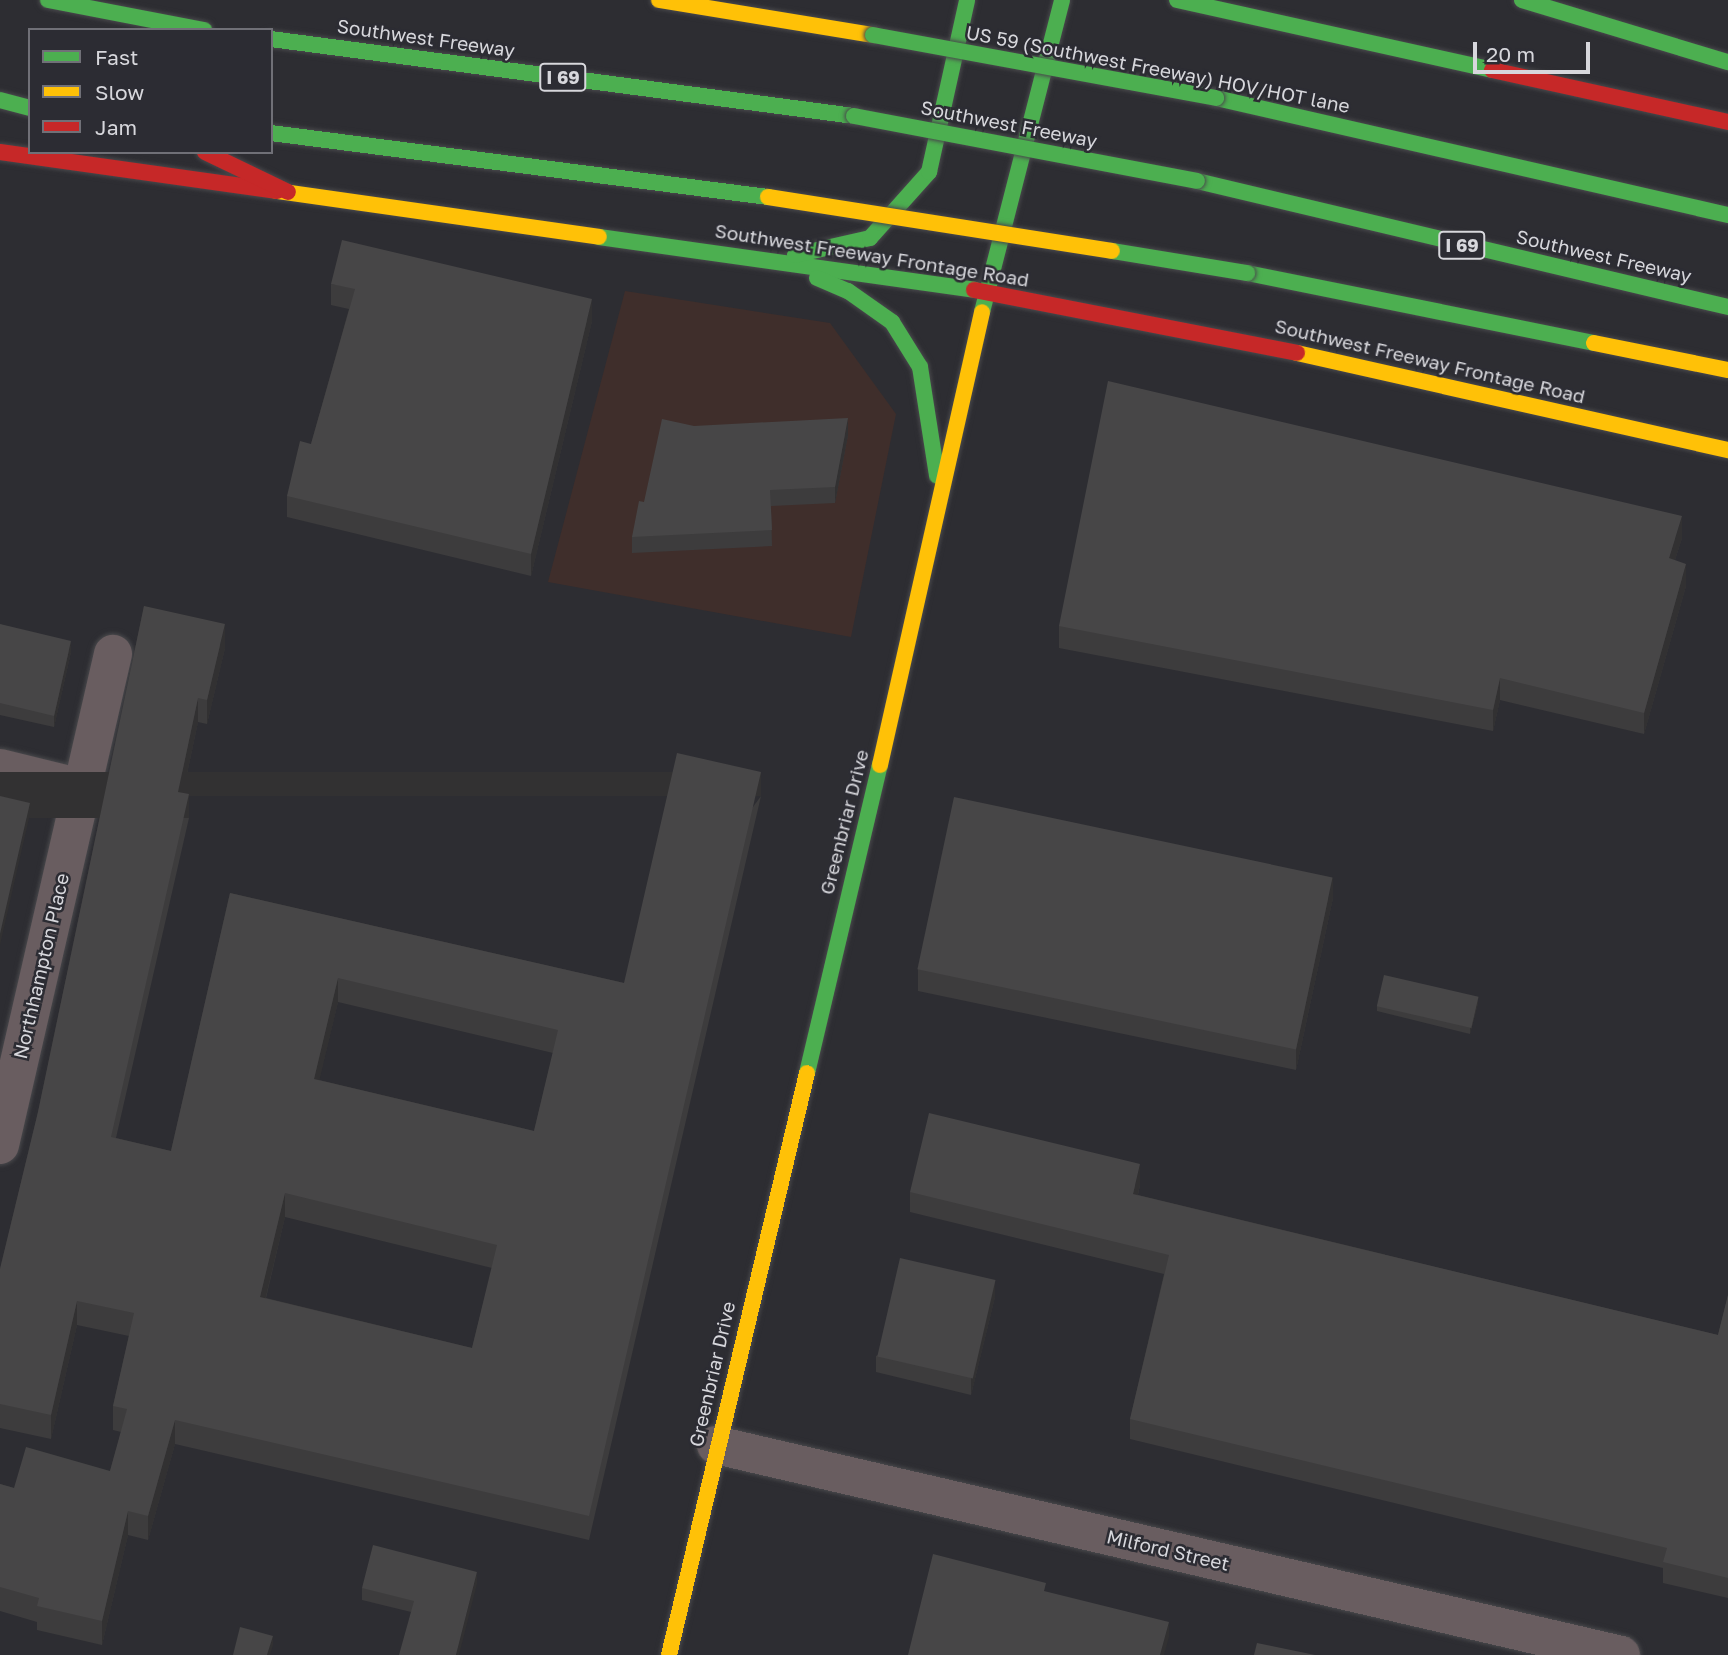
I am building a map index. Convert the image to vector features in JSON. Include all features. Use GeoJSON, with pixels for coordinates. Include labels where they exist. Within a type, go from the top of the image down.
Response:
{"type":"FeatureCollection","features":[{"type":"Feature","properties":{"kind":"main road"},"geometry":{"type":"LineString","coordinates":[[48,0],[194,28]]}},
{"type":"Feature","properties":{"kind":"main road","name":"US 59 (Southwest Freeway) HOV/HOT lane"},"geometry":{"type":"LineString","coordinates":[[659,0],[873,35],[1216,98],[1728,215]]}},
{"type":"Feature","properties":{"kind":"main road"},"geometry":{"type":"LineString","coordinates":[[773,260],[870,238],[929,172],[967,0]]}},
{"type":"Feature","properties":{"kind":"main road","name":"Greenbriar Drive"},"geometry":{"type":"LineString","coordinates":[[669,1655],[986,292],[1062,0]]}},
{"type":"Feature","properties":{"kind":"main road"},"geometry":{"type":"LineString","coordinates":[[1177,0],[1728,122]]}},
{"type":"Feature","properties":{"kind":"main road"},"geometry":{"type":"LineString","coordinates":[[1522,0],[1728,62]]}},
{"type":"Feature","properties":{"kind":"main road","name":"Southwest Freeway"},"geometry":{"type":"LineString","coordinates":[[273,39],[854,116],[1197,181],[1728,307]]}},
{"type":"Feature","properties":{"kind":"main road"},"geometry":{"type":"LineString","coordinates":[[0,95],[28,99]]}},
{"type":"Feature","properties":{"kind":"main road"},"geometry":{"type":"LineString","coordinates":[[0,100],[28,107]]}},
{"type":"Feature","properties":{"kind":"main road"},"geometry":{"type":"LineString","coordinates":[[273,133],[790,200],[1247,273],[1728,370]]}},
{"type":"Feature","properties":{"kind":"main road","name":"Southwest Freeway Frontage Road"},"geometry":{"type":"LineString","coordinates":[[0,152],[986,292],[1244,341],[1728,450]]}},
{"type":"Feature","properties":{"kind":"main road"},"geometry":{"type":"LineString","coordinates":[[209,154],[288,192]]}},
{"type":"Feature","properties":{"kind":"main road"},"geometry":{"type":"LineString","coordinates":[[773,260],[848,291],[892,322],[920,368],[940,498]]}},
{"type":"Feature","properties":{"kind":"street","name":"Northhampton Place"},"geometry":{"type":"LineString","coordinates":[[0,1145],[113,654]]}},
{"type":"Feature","properties":{"kind":"street"},"geometry":{"type":"LineString","coordinates":[[0,768],[82,788]]}},
{"type":"Feature","properties":{"kind":"street","name":"Milford Street"},"geometry":{"type":"LineString","coordinates":[[716,1445],[1621,1655]]}},
{"type":"Feature","properties":{"kind":"shaded area"},"geometry":{"type":"Polygon","coordinates":[[[625,291],[830,323],[896,414],[851,637],[548,582],[625,291]]]}},
{"type":"Feature","properties":{"kind":"building"},"geometry":{"type":"Polygon","coordinates":[[[342,240],[592,299],[531,554],[287,496],[300,441],[311,444],[355,289],[331,284],[342,240]]]}},
{"type":"Feature","properties":{"kind":"building"},"geometry":{"type":"Polygon","coordinates":[[[1108,381],[1682,516],[1669,558],[1686,564],[1644,713],[1500,678],[1493,710],[1059,626],[1108,381]]]}},
{"type":"Feature","properties":{"kind":"building"},"geometry":{"type":"Polygon","coordinates":[[[848,418],[835,487],[770,490],[772,530],[632,537],[639,501],[644,502],[662,419],[694,426],[848,418]]]}},
{"type":"Feature","properties":{"kind":"building"},"geometry":{"type":"Polygon","coordinates":[[[144,606],[225,624],[207,700],[198,698],[178,792],[189,794],[111,1137],[171,1151],[230,893],[624,983],[677,753],[761,772],[589,1516],[175,1420],[148,1516],[128,1511],[102,1621],[37,1606],[39,1598],[0,1587],[0,1484],[14,1488],[26,1447],[110,1471],[127,1409],[113,1406],[134,1313],[77,1301],[51,1415],[0,1404],[0,1269],[38,1112],[144,606]],[[338,978],[314,1079],[534,1131],[558,1030],[338,978]],[[285,1193],[260,1297],[472,1348],[497,1245],[285,1193]]]}},
{"type":"Feature","properties":{"kind":"building"},"geometry":{"type":"Polygon","coordinates":[[[0,624],[71,641],[54,716],[0,703],[0,624]]]}},
{"type":"Feature","properties":{"kind":"building"},"geometry":{"type":"Polygon","coordinates":[[[0,796],[30,803],[0,934],[0,796]]]}},
{"type":"Feature","properties":{"kind":"building"},"geometry":{"type":"Polygon","coordinates":[[[954,797],[1333,877],[1296,1050],[917,969],[954,797]]]}},
{"type":"Feature","properties":{"kind":"building"},"geometry":{"type":"Polygon","coordinates":[[[1384,975],[1479,997],[1471,1028],[1377,1006],[1384,975]]]}},
{"type":"Feature","properties":{"kind":"building"},"geometry":{"type":"Polygon","coordinates":[[[929,1113],[1140,1164],[1133,1194],[1718,1335],[1728,1295],[1728,1578],[1663,1562],[1667,1548],[1130,1419],[1169,1255],[910,1192],[929,1113]]]}},
{"type":"Feature","properties":{"kind":"building"},"geometry":{"type":"Polygon","coordinates":[[[900,1258],[995,1280],[973,1378],[877,1356],[900,1258]]]}},
{"type":"Feature","properties":{"kind":"building"},"geometry":{"type":"Polygon","coordinates":[[[373,1545],[477,1572],[456,1655],[399,1655],[414,1601],[362,1588],[373,1545]]]}},
{"type":"Feature","properties":{"kind":"building"},"geometry":{"type":"Polygon","coordinates":[[[933,1554],[1046,1583],[1044,1591],[1169,1622],[1160,1655],[908,1655],[933,1554]]]}},
{"type":"Feature","properties":{"kind":"building"},"geometry":{"type":"Polygon","coordinates":[[[240,1627],[273,1636],[267,1655],[233,1655],[240,1627]]]}},
{"type":"Feature","properties":{"kind":"building"},"geometry":{"type":"Polygon","coordinates":[[[1257,1643],[1315,1655],[1254,1655],[1257,1643]]]}},
{"type":"Feature","properties":{"kind":"traffic: fast"},"geometry":{"type":"LineString","coordinates":[[48,0],[194,28]]}},
{"type":"Feature","properties":{"kind":"traffic: fast"},"geometry":{"type":"LineString","coordinates":[[795,255],[870,238],[929,172],[967,0]]}},
{"type":"Feature","properties":{"kind":"traffic: fast"},"geometry":{"type":"LineString","coordinates":[[982,312],[1062,0]]}},
{"type":"Feature","properties":{"kind":"traffic: fast"},"geometry":{"type":"LineString","coordinates":[[1177,0],[1492,70]]}},
{"type":"Feature","properties":{"kind":"traffic: fast"},"geometry":{"type":"LineString","coordinates":[[1522,0],[1728,62]]}},
{"type":"Feature","properties":{"kind":"traffic: fast"},"geometry":{"type":"LineString","coordinates":[[873,35],[1216,98]]}},
{"type":"Feature","properties":{"kind":"traffic: fast"},"geometry":{"type":"LineString","coordinates":[[273,39],[854,116]]}},
{"type":"Feature","properties":{"kind":"traffic: fast"},"geometry":{"type":"LineString","coordinates":[[1216,98],[1728,215]]}},
{"type":"Feature","properties":{"kind":"traffic: fast"},"geometry":{"type":"LineString","coordinates":[[0,100],[28,107]]}},
{"type":"Feature","properties":{"kind":"traffic: fast"},"geometry":{"type":"LineString","coordinates":[[854,116],[1197,181]]}},
{"type":"Feature","properties":{"kind":"traffic: fast"},"geometry":{"type":"LineString","coordinates":[[273,133],[768,197]]}},
{"type":"Feature","properties":{"kind":"traffic: fast"},"geometry":{"type":"LineString","coordinates":[[1197,181],[1728,307]]}},
{"type":"Feature","properties":{"kind":"traffic: fast"},"geometry":{"type":"LineString","coordinates":[[599,237],[974,290]]}},
{"type":"Feature","properties":{"kind":"traffic: fast"},"geometry":{"type":"LineString","coordinates":[[1112,251],[1247,273]]}},
{"type":"Feature","properties":{"kind":"traffic: fast"},"geometry":{"type":"LineString","coordinates":[[1247,273],[1594,343]]}},
{"type":"Feature","properties":{"kind":"traffic: fast"},"geometry":{"type":"LineString","coordinates":[[817,278],[848,291],[892,322],[920,367],[937,476]]}},
{"type":"Feature","properties":{"kind":"traffic: fast"},"geometry":{"type":"LineString","coordinates":[[807,1073],[880,765]]}},
{"type":"Feature","properties":{"kind":"traffic: slow"},"geometry":{"type":"LineString","coordinates":[[659,0],[873,35]]}},
{"type":"Feature","properties":{"kind":"traffic: slow"},"geometry":{"type":"LineString","coordinates":[[277,191],[599,237]]}},
{"type":"Feature","properties":{"kind":"traffic: slow"},"geometry":{"type":"LineString","coordinates":[[768,197],[1112,251]]}},
{"type":"Feature","properties":{"kind":"traffic: slow"},"geometry":{"type":"LineString","coordinates":[[880,765],[982,312]]}},
{"type":"Feature","properties":{"kind":"traffic: slow"},"geometry":{"type":"LineString","coordinates":[[1594,343],[1728,370]]}},
{"type":"Feature","properties":{"kind":"traffic: slow"},"geometry":{"type":"LineString","coordinates":[[1297,353],[1728,450]]}},
{"type":"Feature","properties":{"kind":"traffic: slow"},"geometry":{"type":"LineString","coordinates":[[669,1655],[807,1073]]}},
{"type":"Feature","properties":{"kind":"traffic: jam"},"geometry":{"type":"LineString","coordinates":[[1492,70],[1728,122]]}},
{"type":"Feature","properties":{"kind":"traffic: jam"},"geometry":{"type":"LineString","coordinates":[[0,152],[277,191]]}},
{"type":"Feature","properties":{"kind":"traffic: jam"},"geometry":{"type":"LineString","coordinates":[[209,154],[288,192]]}},
{"type":"Feature","properties":{"kind":"traffic: jam"},"geometry":{"type":"LineString","coordinates":[[974,290],[1297,353]]}}]}
